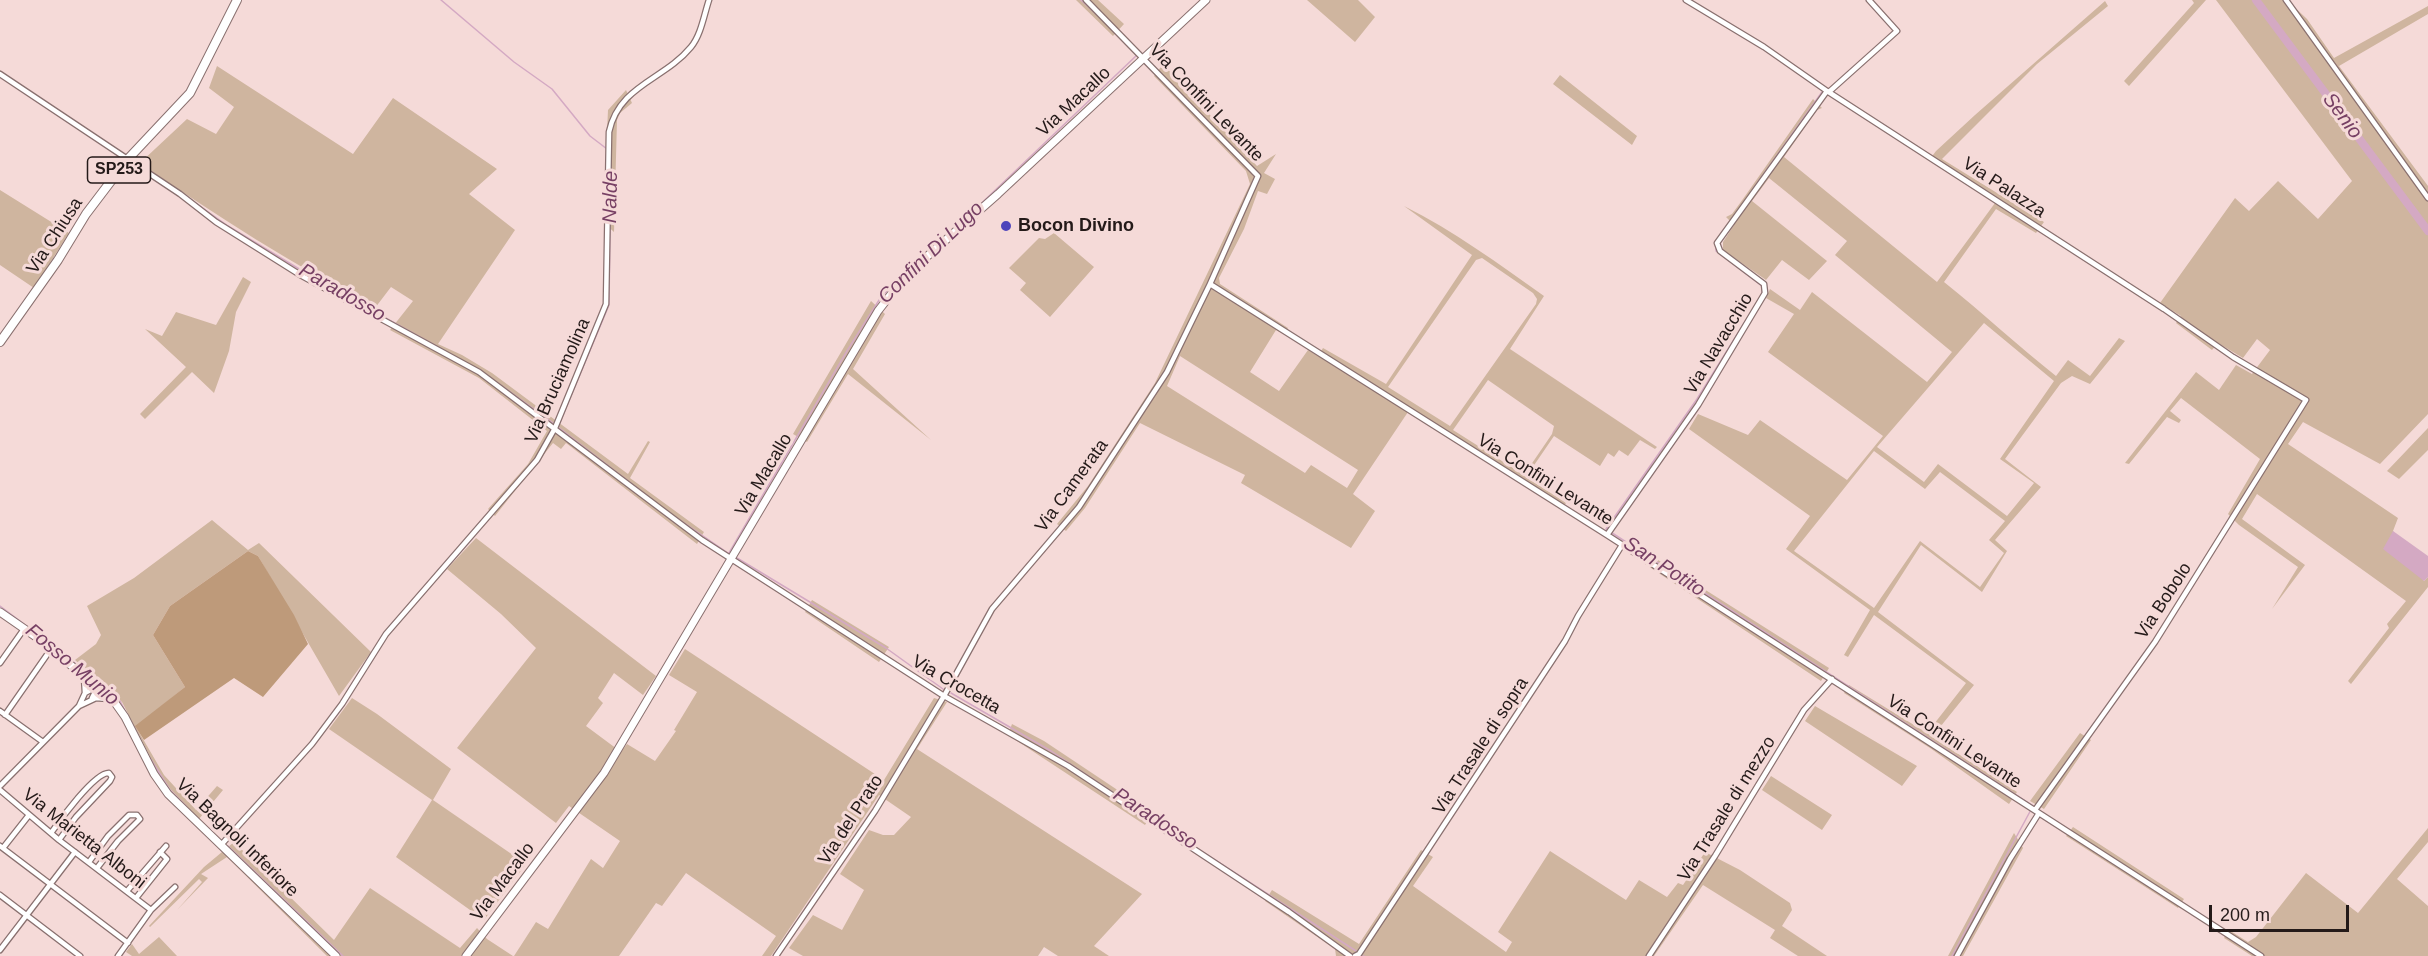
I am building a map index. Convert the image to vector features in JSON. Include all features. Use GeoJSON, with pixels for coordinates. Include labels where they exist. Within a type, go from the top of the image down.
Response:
{"type":"FeatureCollection","features":[{"type":"Feature","properties":{"kind":"main road","name":"Via Chiusa"},"geometry":{"type":"LineString","coordinates":[[0,342],[58,260],[86,214],[127,160],[190,93],[237,0]]}},
{"type":"Feature","properties":{"kind":"street","name":"Via Bruciamolina"},"geometry":{"type":"LineString","coordinates":[[221,845],[312,744],[342,704],[386,634],[537,460],[555,428],[606,304],[609,132],[612,118],[617,108],[632,92],[692,46],[709,0]]}},
{"type":"Feature","properties":{"kind":"street","name":"Via Confini Levante"},"geometry":{"type":"LineString","coordinates":[[1086,0],[1258,176],[1210,284],[1622,544],[2260,956]]}},
{"type":"Feature","properties":{"kind":"street","name":"Via Macallo"},"geometry":{"type":"LineString","coordinates":[[466,956],[604,773],[878,311],[906,275],[998,194],[1206,0]]}},
{"type":"Feature","properties":{"kind":"street","name":"Via Palazza"},"geometry":{"type":"LineString","coordinates":[[1686,0],[1764,47],[1828,91],[2155,302],[2233,357],[2306,399]]}},
{"type":"Feature","properties":{"kind":"street","name":"Via Navacchio"},"geometry":{"type":"LineString","coordinates":[[1607,535],[1698,405],[1765,293],[1764,284],[1720,251],[1717,243],[1828,91],[1897,31],[1869,0]]}},
{"type":"Feature","properties":{"kind":"street"},"geometry":{"type":"LineString","coordinates":[[2286,0],[2428,198]]}},
{"type":"Feature","properties":{"kind":"street","name":"Via Crocetta"},"geometry":{"type":"LineString","coordinates":[[0,74],[180,194],[216,222],[302,276],[479,372],[677,522],[732,559],[944,696],[1068,766],[1289,912],[1350,956]]}},
{"type":"Feature","properties":{"kind":"street","name":"Via Camerata"},"geometry":{"type":"LineString","coordinates":[[944,696],[992,609],[1079,507],[1167,372],[1210,284]]}},
{"type":"Feature","properties":{"kind":"street","name":"Via Bobolo"},"geometry":{"type":"LineString","coordinates":[[1957,956],[2037,811],[2155,642],[2306,399]]}},
{"type":"Feature","properties":{"kind":"street","name":"Via Trasale di sopra"},"geometry":{"type":"LineString","coordinates":[[1355,956],[1359,954],[1393,906],[1565,641],[1622,544]]}},
{"type":"Feature","properties":{"kind":"street","name":"Via Bagnoli Inferiore"},"geometry":{"type":"LineString","coordinates":[[0,612],[51,649],[113,700],[125,717],[163,788],[187,814],[336,956]]}},
{"type":"Feature","properties":{"kind":"street"},"geometry":{"type":"LineString","coordinates":[[0,663],[24,628]]}},
{"type":"Feature","properties":{"kind":"street"},"geometry":{"type":"LineString","coordinates":[[5,715],[51,649]]}},
{"type":"Feature","properties":{"kind":"street"},"geometry":{"type":"LineString","coordinates":[[79,706],[85,693],[84,676]]}},
{"type":"Feature","properties":{"kind":"street","name":"Via Trasale di mezzo"},"geometry":{"type":"LineString","coordinates":[[1649,956],[1715,856],[1804,710],[1832,679]]}},
{"type":"Feature","properties":{"kind":"street"},"geometry":{"type":"LineString","coordinates":[[85,693],[98,686]]}},
{"type":"Feature","properties":{"kind":"street"},"geometry":{"type":"LineString","coordinates":[[90,700],[98,686]]}},
{"type":"Feature","properties":{"kind":"street","name":"Via del Prato"},"geometry":{"type":"LineString","coordinates":[[776,956],[875,811],[944,696]]}},
{"type":"Feature","properties":{"kind":"street"},"geometry":{"type":"LineString","coordinates":[[0,788],[79,706],[90,700],[105,698],[113,700]]}},
{"type":"Feature","properties":{"kind":"street"},"geometry":{"type":"LineString","coordinates":[[0,711],[43,742]]}},
{"type":"Feature","properties":{"kind":"street"},"geometry":{"type":"LineString","coordinates":[[51,833],[71,806],[101,775],[109,773],[112,777],[110,781],[76,817],[59,840]]}},
{"type":"Feature","properties":{"kind":"street","name":"Via Marietta Alboni"},"geometry":{"type":"LineString","coordinates":[[0,788],[59,840],[151,910]]}},
{"type":"Feature","properties":{"kind":"street"},"geometry":{"type":"LineString","coordinates":[[29,815],[2,847],[128,943]]}},
{"type":"Feature","properties":{"kind":"street"},"geometry":{"type":"LineString","coordinates":[[89,862],[108,836],[129,815],[137,815],[140,819],[118,841],[97,868]]}},
{"type":"Feature","properties":{"kind":"street"},"geometry":{"type":"LineString","coordinates":[[127,891],[166,846]]}},
{"type":"Feature","properties":{"kind":"street"},"geometry":{"type":"LineString","coordinates":[[0,950],[75,852]]}},
{"type":"Feature","properties":{"kind":"street"},"geometry":{"type":"LineString","coordinates":[[136,898],[167,859],[160,852]]}},
{"type":"Feature","properties":{"kind":"street"},"geometry":{"type":"LineString","coordinates":[[121,955],[151,910],[175,887]]}},
{"type":"Feature","properties":{"kind":"street"},"geometry":{"type":"LineString","coordinates":[[0,895],[80,956]]}},
{"type":"Feature","properties":{"kind":"shaded area"},"geometry":{"type":"Polygon","coordinates":[[[1076,0],[1098,0],[1124,24],[1113,36],[1076,0]]]}},
{"type":"Feature","properties":{"kind":"shaded area"},"geometry":{"type":"Polygon","coordinates":[[[1307,0],[1358,0],[1375,17],[1355,42],[1307,0]]]}},
{"type":"Feature","properties":{"kind":"shaded area"},"geometry":{"type":"Polygon","coordinates":[[[2192,0],[2206,0],[2129,86],[2124,81],[2194,3],[2192,0]]]}},
{"type":"Feature","properties":{"kind":"shaded area"},"geometry":{"type":"Polygon","coordinates":[[[2216,0],[2287,0],[2307,19],[2334,58],[2428,6],[2428,14],[2339,66],[2428,186],[2428,414],[2380,464],[2303,422],[2288,444],[2398,518],[2393,531],[2424,581],[2428,577],[2428,587],[2351,684],[2348,681],[2389,628],[2387,624],[2406,601],[2257,494],[2242,519],[2305,565],[2272,609],[2298,567],[2239,525],[2228,514],[2260,459],[2181,398],[2170,411],[2181,420],[2179,423],[2167,417],[2129,464],[2125,463],[2196,372],[2219,390],[2236,365],[2252,374],[2270,350],[2257,339],[2243,358],[2218,343],[2212,350],[2176,323],[2181,316],[2160,303],[2235,198],[2249,211],[2278,181],[2318,219],[2352,181],[2216,0]]]}},
{"type":"Feature","properties":{"kind":"shaded area"},"geometry":{"type":"Polygon","coordinates":[[[2105,1],[2108,6],[2037,64],[1942,159],[2044,222],[2036,233],[1996,209],[1944,282],[2056,376],[2068,360],[2090,376],[2119,338],[2125,341],[2090,384],[2072,376],[2061,383],[2005,459],[2041,487],[1995,540],[2007,551],[1982,592],[1921,545],[1878,612],[1974,685],[1932,737],[2017,792],[2009,804],[1930,748],[1844,693],[1849,685],[1927,733],[1966,683],[1874,615],[1848,657],[1844,655],[1870,610],[1786,549],[1810,516],[1689,429],[1698,414],[1748,435],[1760,420],[1847,480],[1883,436],[1768,352],[1794,314],[1766,298],[1770,289],[1800,310],[1812,292],[1927,382],[1952,352],[1835,255],[1847,241],[1769,178],[1752,201],[1827,261],[1809,280],[1782,260],[1766,280],[1723,250],[1723,242],[1734,225],[1726,217],[1732,214],[1813,99],[1822,108],[1817,110],[1784,157],[1937,282],[1995,203],[1930,159],[1975,115],[2105,1]],[[1984,323],[1877,447],[1924,482],[1938,464],[2007,516],[2034,483],[2000,459],[2054,381],[1984,323]],[[1874,451],[1794,551],[1874,608],[1920,541],[1980,587],[2004,553],[1989,540],[2005,521],[1940,472],[1925,489],[1874,451]]]}},
{"type":"Feature","properties":{"kind":"shaded area"},"geometry":{"type":"Polygon","coordinates":[[[1163,64],[1257,166],[1276,154],[1264,173],[1275,179],[1267,194],[1258,191],[1244,229],[1219,278],[1220,284],[1288,328],[1284,334],[1276,330],[1250,372],[1279,391],[1308,350],[1318,356],[1323,348],[1386,384],[1472,255],[1404,206],[1458,237],[1544,296],[1510,349],[1657,447],[1655,449],[1640,440],[1628,456],[1619,450],[1614,457],[1608,453],[1600,466],[1554,436],[1526,477],[1566,503],[1562,509],[1408,412],[1353,494],[1375,511],[1351,548],[1241,483],[1245,475],[1140,423],[1085,508],[1066,531],[1057,524],[1088,486],[1155,383],[1250,184],[1246,171],[1154,76],[1163,64]],[[1482,258],[1476,260],[1388,387],[1450,426],[1536,304],[1537,299],[1533,293],[1482,258]],[[1180,356],[1167,386],[1305,473],[1311,465],[1347,488],[1358,470],[1180,356]],[[1488,380],[1453,430],[1524,475],[1552,434],[1554,426],[1488,380]]]}},
{"type":"Feature","properties":{"kind":"shaded area"},"geometry":{"type":"Polygon","coordinates":[[[217,66],[353,154],[393,98],[497,169],[469,194],[515,230],[438,344],[492,373],[628,474],[648,441],[650,442],[630,478],[704,532],[697,544],[566,443],[561,449],[553,443],[495,516],[488,509],[528,464],[547,431],[479,378],[390,330],[413,301],[391,287],[375,308],[255,239],[140,163],[187,119],[216,134],[234,107],[209,88],[217,66]]]}},
{"type":"Feature","properties":{"kind":"shaded area"},"geometry":{"type":"Polygon","coordinates":[[[1560,75],[1637,136],[1632,145],[1553,84],[1560,75]]]}},
{"type":"Feature","properties":{"kind":"shaded area"},"geometry":{"type":"Polygon","coordinates":[[[626,90],[632,103],[620,113],[617,120],[614,232],[603,222],[608,110],[626,90]]]}},
{"type":"Feature","properties":{"kind":"shaded area"},"geometry":{"type":"Polygon","coordinates":[[[0,190],[69,233],[34,288],[0,265],[0,190]]]}},
{"type":"Feature","properties":{"kind":"shaded area"},"geometry":{"type":"Polygon","coordinates":[[[1054,233],[1094,267],[1050,317],[1020,290],[1026,283],[1009,268],[1039,238],[1045,239],[1054,233]]]}},
{"type":"Feature","properties":{"kind":"shaded area"},"geometry":{"type":"Polygon","coordinates":[[[243,277],[251,282],[236,312],[229,351],[214,393],[192,372],[145,419],[140,414],[186,367],[145,329],[162,336],[176,312],[216,325],[243,277]]]}},
{"type":"Feature","properties":{"kind":"shaded area"},"geometry":{"type":"Polygon","coordinates":[[[871,301],[885,314],[853,369],[931,440],[848,374],[807,442],[793,434],[871,301]]]}},
{"type":"Feature","properties":{"kind":"shaded area"},"geometry":{"type":"Polygon","coordinates":[[[2428,428],[2428,450],[2399,479],[2387,471],[2428,428]]]}},
{"type":"Feature","properties":{"kind":"shaded area"},"geometry":{"type":"Polygon","coordinates":[[[212,520],[248,550],[259,543],[371,652],[339,696],[258,556],[248,551],[170,606],[153,635],[185,687],[136,727],[164,775],[196,810],[217,786],[223,790],[199,819],[171,790],[158,772],[122,702],[75,660],[96,644],[101,635],[87,606],[134,578],[212,520]]]}},
{"type":"Feature","properties":{"kind":"shaded area"},"geometry":{"type":"Polygon","coordinates":[[[2393,531],[2428,556],[2428,577],[2424,581],[2383,549],[2393,531]]]}},
{"type":"Feature","properties":{"kind":"shaded area"},"geometry":{"type":"Polygon","coordinates":[[[476,538],[656,676],[643,695],[614,673],[598,698],[603,703],[586,726],[621,752],[627,744],[655,761],[676,731],[674,730],[697,692],[669,675],[685,649],[884,780],[934,698],[947,702],[917,749],[1142,894],[1094,946],[1109,956],[1058,956],[1044,947],[1038,956],[803,956],[789,948],[813,915],[842,930],[864,890],[840,874],[869,830],[883,835],[894,835],[911,817],[879,795],[771,956],[762,956],[776,936],[686,873],[662,906],[656,903],[619,956],[514,956],[536,922],[548,929],[591,859],[603,868],[620,841],[569,806],[556,823],[457,748],[536,648],[501,614],[447,569],[476,538]]]}},
{"type":"Feature","properties":{"kind":"shaded area"},"geometry":{"type":"Polygon","coordinates":[[[1628,541],[1829,668],[1821,681],[1624,550],[1628,541]]]}},
{"type":"Feature","properties":{"kind":"shaded area"},"geometry":{"type":"Polygon","coordinates":[[[248,551],[258,556],[294,615],[308,644],[263,697],[234,678],[144,740],[135,726],[185,687],[153,635],[170,606],[248,551]]]}},
{"type":"Feature","properties":{"kind":"shaded area"},"geometry":{"type":"Polygon","coordinates":[[[812,600],[889,647],[879,662],[805,612],[812,600]]]}},
{"type":"Feature","properties":{"kind":"shaded area"},"geometry":{"type":"Polygon","coordinates":[[[352,698],[451,769],[433,800],[526,864],[484,920],[396,857],[432,800],[329,729],[352,698]]]}},
{"type":"Feature","properties":{"kind":"shaded area"},"geometry":{"type":"Polygon","coordinates":[[[1815,706],[1917,766],[1902,786],[1805,721],[1815,706]]]}},
{"type":"Feature","properties":{"kind":"shaded area"},"geometry":{"type":"Polygon","coordinates":[[[1012,724],[1044,741],[1152,813],[1145,825],[1008,735],[1012,724]]]}},
{"type":"Feature","properties":{"kind":"shaded area"},"geometry":{"type":"Polygon","coordinates":[[[2080,733],[2091,740],[2044,809],[2030,801],[2080,733]]]}},
{"type":"Feature","properties":{"kind":"shaded area"},"geometry":{"type":"Polygon","coordinates":[[[1771,776],[1832,815],[1822,830],[1762,790],[1771,776]]]}},
{"type":"Feature","properties":{"kind":"shaded area"},"geometry":{"type":"Polygon","coordinates":[[[2073,827],[2184,899],[2178,908],[2066,836],[2073,827]]]}},
{"type":"Feature","properties":{"kind":"shaded area"},"geometry":{"type":"Polygon","coordinates":[[[2428,828],[2428,842],[2397,879],[2428,906],[2428,956],[2252,956],[2224,938],[2229,930],[2248,942],[2256,937],[2306,873],[2358,913],[2428,828]]]}},
{"type":"Feature","properties":{"kind":"shaded area"},"geometry":{"type":"Polygon","coordinates":[[[2014,833],[2023,848],[1963,956],[1948,956],[2014,833]]]}},
{"type":"Feature","properties":{"kind":"shaded area"},"geometry":{"type":"Polygon","coordinates":[[[234,842],[334,940],[370,888],[460,948],[477,928],[487,939],[513,956],[327,956],[227,857],[201,874],[208,878],[177,910],[202,882],[199,879],[149,926],[204,867],[234,842]]]}},
{"type":"Feature","properties":{"kind":"shaded area"},"geometry":{"type":"Polygon","coordinates":[[[1421,850],[1433,857],[1413,886],[1506,952],[1512,942],[1498,932],[1550,851],[1626,900],[1639,880],[1667,897],[1678,883],[1683,885],[1705,852],[1740,870],[1790,903],[1792,910],[1782,926],[1827,956],[1798,956],[1770,938],[1775,930],[1703,885],[1654,956],[1336,956],[1335,949],[1265,901],[1272,890],[1359,944],[1421,850]]]}},
{"type":"Feature","properties":{"kind":"shaded area"},"geometry":{"type":"Polygon","coordinates":[[[159,937],[177,956],[132,956],[126,952],[132,944],[139,954],[159,937]]]}},
{"type":"Feature","properties":{"kind":"waterway","name":"Nalde"},"geometry":{"type":"LineString","coordinates":[[441,0],[514,62],[552,89],[590,136],[607,149]]}},
{"type":"Feature","properties":{"kind":"waterway","name":"Confini Di Lugo"},"geometry":{"type":"LineString","coordinates":[[1081,0],[1109,26]]}},
{"type":"Feature","properties":{"kind":"waterway","name":"Senio"},"geometry":{"type":"LineString","coordinates":[[2256,0],[2428,231]]}},
{"type":"Feature","properties":{"kind":"waterway","name":"Confini Di Lugo"},"geometry":{"type":"LineString","coordinates":[[967,217],[1137,55]]}},
{"type":"Feature","properties":{"kind":"waterway","name":"San Potito"},"geometry":{"type":"LineString","coordinates":[[1753,189],[1822,92]]}},
{"type":"Feature","properties":{"kind":"waterway","name":"Nalde"},"geometry":{"type":"LineString","coordinates":[[558,427],[609,305],[611,151]]}},
{"type":"Feature","properties":{"kind":"waterway","name":"Paradosso"},"geometry":{"type":"LineString","coordinates":[[173,187],[228,226],[319,281],[454,356]]}},
{"type":"Feature","properties":{"kind":"waterway","name":"San Potito"},"geometry":{"type":"LineString","coordinates":[[1716,242],[1716,251],[1762,286],[1762,294]]}},
{"type":"Feature","properties":{"kind":"waterway","name":"Confini Di Lugo"},"geometry":{"type":"LineString","coordinates":[[911,266],[918,260]]}},
{"type":"Feature","properties":{"kind":"waterway","name":"Confini Di Lugo"},"geometry":{"type":"LineString","coordinates":[[729,553],[847,351],[881,297],[899,279]]}},
{"type":"Feature","properties":{"kind":"waterway","name":"San Potito"},"geometry":{"type":"LineString","coordinates":[[1753,309],[1697,399],[1606,529],[2033,806],[1952,956]]}},
{"type":"Feature","properties":{"kind":"waterway","name":"Paradosso"},"geometry":{"type":"LineString","coordinates":[[487,375],[553,423]]}},
{"type":"Feature","properties":{"kind":"waterway","name":"Paradosso"},"geometry":{"type":"LineString","coordinates":[[558,427],[671,514],[728,553]]}},
{"type":"Feature","properties":{"kind":"waterway","name":"Paradosso"},"geometry":{"type":"LineString","coordinates":[[737,558],[886,648],[943,689]]}},
{"type":"Feature","properties":{"kind":"waterway","name":"Fosso Munio"},"geometry":{"type":"LineString","coordinates":[[0,606],[28,627]]}},
{"type":"Feature","properties":{"kind":"waterway","name":"Fosso Munio"},"geometry":{"type":"LineString","coordinates":[[58,650],[120,701],[142,743]]}},
{"type":"Feature","properties":{"kind":"waterway","name":"Paradosso"},"geometry":{"type":"LineString","coordinates":[[951,693],[1051,751],[1141,811]]}},
{"type":"Feature","properties":{"kind":"waterway","name":"Fosso Munio"},"geometry":{"type":"LineString","coordinates":[[145,750],[170,790],[186,806]]}},
{"type":"Feature","properties":{"kind":"waterway","name":"Paradosso"},"geometry":{"type":"LineString","coordinates":[[1167,829],[1356,951]]}},
{"type":"Feature","properties":{"kind":"waterway","name":"Fosso Munio"},"geometry":{"type":"LineString","coordinates":[[228,846],[343,956]]}},
{"type":"Feature","properties":{"kind":"place","name":"Bocon Divino"},"geometry":{"type":"Point","coordinates":[1006,226]}}]}
